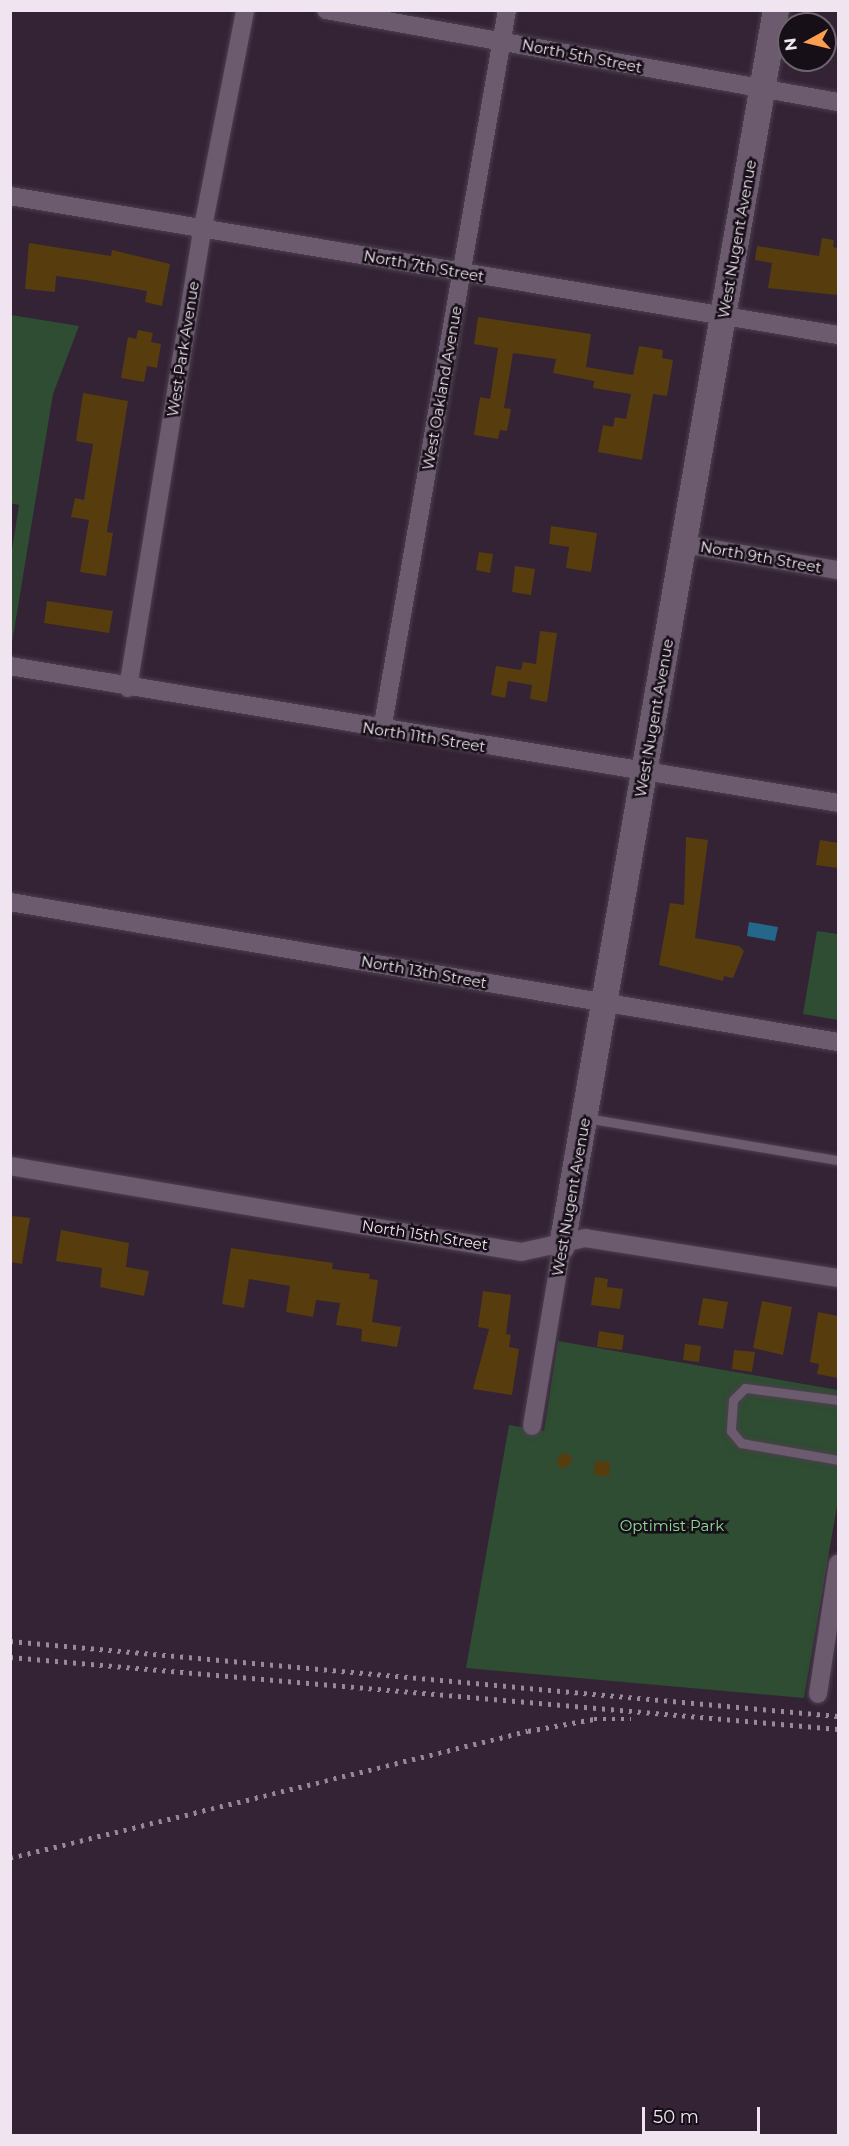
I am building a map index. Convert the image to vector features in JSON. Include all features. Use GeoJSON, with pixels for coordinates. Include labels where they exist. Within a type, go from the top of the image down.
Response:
{"type":"FeatureCollection","features":[{"type":"Feature","properties":{"kind":"street","name":"West Park Avenue"},"geometry":{"type":"LineString","coordinates":[[128,688],[203,227],[245,10]]}},
{"type":"Feature","properties":{"kind":"street","name":"North 5th Street"},"geometry":{"type":"LineString","coordinates":[[326,10],[838,102]]}},
{"type":"Feature","properties":{"kind":"street","name":"West Oakland Avenue"},"geometry":{"type":"LineString","coordinates":[[382,730],[507,10]]}},
{"type":"Feature","properties":{"kind":"street","name":"West Nugent Avenue"},"geometry":{"type":"LineString","coordinates":[[532,1426],[776,10]]}},
{"type":"Feature","properties":{"kind":"street","name":"North 7th Street"},"geometry":{"type":"LineString","coordinates":[[10,196],[838,335]]}},
{"type":"Feature","properties":{"kind":"street","name":"North 9th Street"},"geometry":{"type":"LineString","coordinates":[[684,544],[838,570]]}},
{"type":"Feature","properties":{"kind":"street","name":"North 11th Street"},"geometry":{"type":"LineString","coordinates":[[10,666],[128,688],[838,803]]}},
{"type":"Feature","properties":{"kind":"street","name":"North 13th Street"},"geometry":{"type":"LineString","coordinates":[[10,902],[838,1042]]}},
{"type":"Feature","properties":{"kind":"street","name":"North 15th Street"},"geometry":{"type":"LineString","coordinates":[[10,1166],[521,1252],[562,1246],[585,1238],[838,1278]]}},
{"type":"Feature","properties":{"kind":"street"},"geometry":{"type":"LineString","coordinates":[[818,1694],[835,1606],[838,1564]]}},
{"type":"Feature","properties":{"kind":"lane"},"geometry":{"type":"LineString","coordinates":[[584,1118],[838,1160]]}},
{"type":"Feature","properties":{"kind":"lane"},"geometry":{"type":"LineString","coordinates":[[838,1401],[745,1388],[733,1400],[731,1431],[741,1443],[838,1460]]}},
{"type":"Feature","properties":{"kind":"green space"},"geometry":{"type":"Polygon","coordinates":[[[11,315],[79,326],[53,394],[11,649],[11,556],[19,505],[10,503],[11,315]]]}},
{"type":"Feature","properties":{"kind":"green space"},"geometry":{"type":"Polygon","coordinates":[[[817,931],[838,934],[838,1020],[803,1014],[817,931]]]}},
{"type":"Feature","properties":{"kind":"green space","name":"Optimist Park"},"geometry":{"type":"Polygon","coordinates":[[[558,1341],[838,1390],[838,1500],[804,1698],[466,1668],[509,1425],[544,1431],[558,1341]]]}},
{"type":"Feature","properties":{"kind":"water"},"geometry":{"type":"Polygon","coordinates":[[[749,922],[778,927],[775,941],[747,936],[749,922]]]}},
{"type":"Feature","properties":{"kind":"building"},"geometry":{"type":"Polygon","coordinates":[[[822,238],[834,240],[833,247],[838,248],[838,295],[768,288],[772,263],[755,260],[757,246],[819,256],[822,238]]]}},
{"type":"Feature","properties":{"kind":"building"},"geometry":{"type":"Polygon","coordinates":[[[29,243],[111,256],[112,250],[170,264],[162,306],[145,302],[147,291],[56,276],[55,292],[25,289],[29,243]]]}},
{"type":"Feature","properties":{"kind":"building"},"geometry":{"type":"Polygon","coordinates":[[[478,317],[591,334],[586,367],[633,375],[639,346],[663,350],[662,358],[673,360],[667,396],[653,394],[642,460],[598,452],[603,425],[613,427],[615,417],[626,419],[631,394],[593,388],[594,381],[553,373],[556,359],[513,353],[504,408],[511,409],[507,431],[500,430],[498,439],[474,435],[480,397],[490,399],[498,348],[474,344],[478,317]]]}},
{"type":"Feature","properties":{"kind":"building"},"geometry":{"type":"Polygon","coordinates":[[[138,330],[153,333],[151,342],[161,344],[157,368],[147,366],[144,382],[121,378],[128,337],[136,339],[138,330]]]}},
{"type":"Feature","properties":{"kind":"building"},"geometry":{"type":"Polygon","coordinates":[[[83,393],[128,401],[107,532],[113,533],[106,576],[80,572],[89,520],[71,517],[75,498],[84,500],[93,444],[76,441],[83,393]]]}},
{"type":"Feature","properties":{"kind":"building"},"geometry":{"type":"Polygon","coordinates":[[[551,526],[597,533],[591,572],[566,568],[569,547],[549,544],[551,526]]]}},
{"type":"Feature","properties":{"kind":"building"},"geometry":{"type":"Polygon","coordinates":[[[479,552],[493,554],[490,573],[476,570],[479,552]]]}},
{"type":"Feature","properties":{"kind":"building"},"geometry":{"type":"Polygon","coordinates":[[[515,566],[535,569],[531,595],[512,592],[515,566]]]}},
{"type":"Feature","properties":{"kind":"building"},"geometry":{"type":"Polygon","coordinates":[[[47,601],[113,611],[109,633],[44,623],[47,601]]]}},
{"type":"Feature","properties":{"kind":"building"},"geometry":{"type":"Polygon","coordinates":[[[540,631],[557,633],[547,702],[530,699],[532,685],[508,681],[505,698],[491,695],[496,666],[521,670],[523,662],[536,664],[540,631]]]}},
{"type":"Feature","properties":{"kind":"building"},"geometry":{"type":"Polygon","coordinates":[[[686,837],[708,840],[695,938],[739,946],[744,951],[733,978],[724,976],[723,981],[659,965],[670,903],[684,905],[686,837]]]}},
{"type":"Feature","properties":{"kind":"building"},"geometry":{"type":"Polygon","coordinates":[[[820,840],[838,843],[838,868],[816,865],[820,840]]]}},
{"type":"Feature","properties":{"kind":"building"},"geometry":{"type":"Polygon","coordinates":[[[12,1216],[30,1218],[22,1264],[10,1262],[12,1216]]]}},
{"type":"Feature","properties":{"kind":"building"},"geometry":{"type":"Polygon","coordinates":[[[61,1230],[129,1243],[126,1267],[149,1271],[144,1296],[100,1287],[102,1268],[56,1261],[61,1230]]]}},
{"type":"Feature","properties":{"kind":"building"},"geometry":{"type":"Polygon","coordinates":[[[231,1248],[333,1263],[332,1269],[370,1274],[369,1279],[378,1280],[372,1322],[401,1327],[397,1347],[361,1341],[362,1329],[336,1325],[340,1303],[316,1300],[313,1317],[286,1312],[290,1286],[249,1279],[244,1308],[222,1304],[231,1248]]]}},
{"type":"Feature","properties":{"kind":"building"},"geometry":{"type":"Polygon","coordinates":[[[595,1277],[608,1279],[607,1287],[623,1289],[620,1309],[591,1305],[595,1277]]]}},
{"type":"Feature","properties":{"kind":"building"},"geometry":{"type":"Polygon","coordinates":[[[483,1291],[511,1295],[506,1334],[511,1335],[509,1347],[519,1349],[512,1395],[473,1389],[489,1329],[478,1327],[483,1291]]]}},
{"type":"Feature","properties":{"kind":"building"},"geometry":{"type":"Polygon","coordinates":[[[703,1298],[728,1302],[723,1329],[698,1325],[703,1298]]]}},
{"type":"Feature","properties":{"kind":"building"},"geometry":{"type":"Polygon","coordinates":[[[762,1301],[792,1307],[783,1355],[753,1348],[762,1301]]]}},
{"type":"Feature","properties":{"kind":"building"},"geometry":{"type":"Polygon","coordinates":[[[818,1312],[838,1316],[838,1378],[817,1374],[819,1364],[810,1362],[818,1312]]]}},
{"type":"Feature","properties":{"kind":"building"},"geometry":{"type":"Polygon","coordinates":[[[599,1331],[624,1335],[622,1350],[597,1347],[599,1331]]]}},
{"type":"Feature","properties":{"kind":"building"},"geometry":{"type":"Polygon","coordinates":[[[685,1344],[701,1346],[699,1362],[683,1360],[685,1344]]]}},
{"type":"Feature","properties":{"kind":"building"},"geometry":{"type":"Polygon","coordinates":[[[734,1350],[755,1352],[752,1372],[732,1369],[734,1350]]]}},
{"type":"Feature","properties":{"kind":"building"},"geometry":{"type":"Polygon","coordinates":[[[564,1452],[572,1457],[571,1464],[561,1469],[556,1461],[564,1452]]]}},
{"type":"Feature","properties":{"kind":"building"},"geometry":{"type":"Polygon","coordinates":[[[595,1461],[610,1462],[609,1476],[594,1475],[595,1461]]]}},
{"type":"Feature","properties":{"kind":"railway"},"geometry":{"type":"LineString","coordinates":[[10,1641],[838,1716]]}},
{"type":"Feature","properties":{"kind":"railway"},"geometry":{"type":"LineString","coordinates":[[10,1657],[838,1729]]}},
{"type":"Feature","properties":{"kind":"railway"},"geometry":{"type":"LineString","coordinates":[[10,1858],[528,1731],[594,1719],[631,1719]]}}]}
